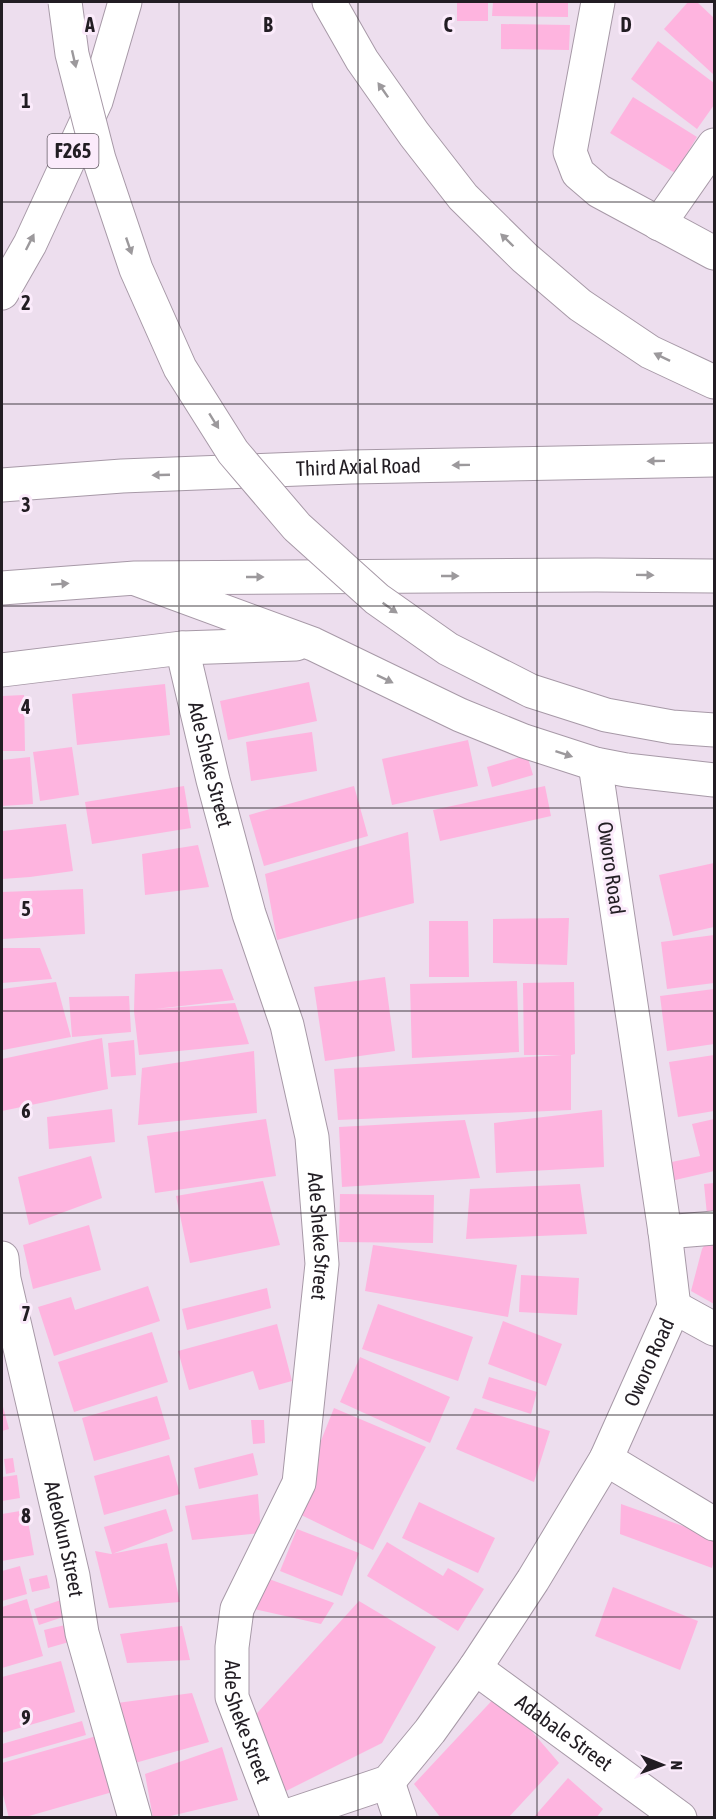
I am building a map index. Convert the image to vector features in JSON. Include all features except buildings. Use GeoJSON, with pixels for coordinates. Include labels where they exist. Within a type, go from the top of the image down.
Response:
{"type":"FeatureCollection","features":[{"type":"Feature","properties":{"kind":"main road"},"geometry":{"type":"LineString","coordinates":[[65,2],[72,54],[99,159],[136,269],[186,377],[233,452],[297,527],[378,599],[448,649],[531,691],[606,716],[672,727],[714,730]]}},
{"type":"Feature","properties":{"kind":"main road","name":"F265"},"geometry":{"type":"LineString","coordinates":[[2,293],[30,244],[96,100],[125,2]]}},
{"type":"Feature","properties":{"kind":"main road"},"geometry":{"type":"LineString","coordinates":[[329,2],[362,60],[414,134],[463,197],[525,258],[580,305],[650,351],[714,382]]}},
{"type":"Feature","properties":{"kind":"main road"},"geometry":{"type":"LineString","coordinates":[[598,2],[570,152],[578,173],[599,191],[714,253]]}},
{"type":"Feature","properties":{"kind":"main road"},"geometry":{"type":"LineString","coordinates":[[659,224],[714,145]]}},
{"type":"Feature","properties":{"kind":"main road","name":"Third Axial Road"},"geometry":{"type":"LineString","coordinates":[[2,485],[122,476],[351,467],[714,460]]}},
{"type":"Feature","properties":{"kind":"main road"},"geometry":{"type":"LineString","coordinates":[[2,588],[135,578],[597,574],[714,576]]}},
{"type":"Feature","properties":{"kind":"main road"},"geometry":{"type":"LineString","coordinates":[[135,578],[313,644],[460,715],[524,741],[595,764],[626,770],[714,780]]}},
{"type":"Feature","properties":{"kind":"main road"},"geometry":{"type":"LineString","coordinates":[[2,670],[182,648],[313,644]]}},
{"type":"Feature","properties":{"kind":"main road","name":"Ade Sheke Street"},"geometry":{"type":"LineString","coordinates":[[182,648],[213,780],[249,914],[287,1025],[312,1137],[322,1264],[299,1483],[237,1609],[232,1647],[232,1697],[279,1818]]}},
{"type":"Feature","properties":{"kind":"main road","name":"Oworo Road"},"geometry":{"type":"LineString","coordinates":[[388,1782],[430,1731],[475,1668],[533,1580],[606,1460],[674,1307],[665,1232],[595,764]]}},
{"type":"Feature","properties":{"kind":"main road"},"geometry":{"type":"LineString","coordinates":[[665,1232],[714,1228]]}},
{"type":"Feature","properties":{"kind":"main road","name":"Adeokun Street"},"geometry":{"type":"LineString","coordinates":[[2,1258],[4,1279],[74,1576],[82,1633],[135,1818]]}},
{"type":"Feature","properties":{"kind":"main road"},"geometry":{"type":"LineString","coordinates":[[674,1307],[714,1329]]}},
{"type":"Feature","properties":{"kind":"main road"},"geometry":{"type":"LineString","coordinates":[[606,1460],[714,1524]]}},
{"type":"Feature","properties":{"kind":"main road","name":"Adabale Street"},"geometry":{"type":"LineString","coordinates":[[475,1668],[680,1818]]}},
{"type":"Feature","properties":{"kind":"main road"},"geometry":{"type":"LineString","coordinates":[[279,1818],[388,1782],[400,1818]]}}]}
